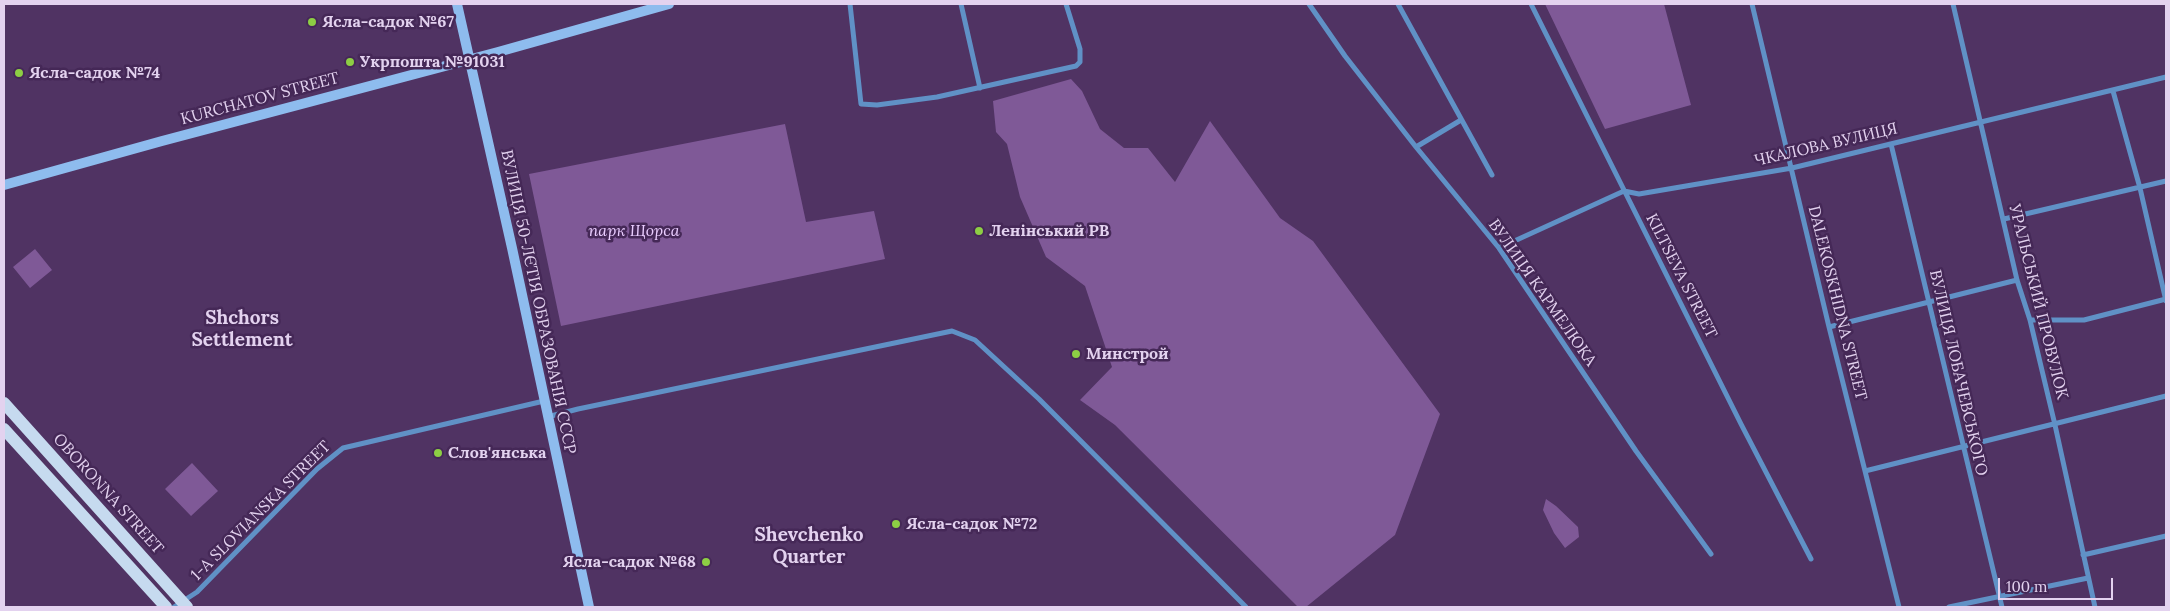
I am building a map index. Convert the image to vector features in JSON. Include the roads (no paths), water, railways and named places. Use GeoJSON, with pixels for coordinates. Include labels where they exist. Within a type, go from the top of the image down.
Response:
{"type":"FeatureCollection","features":[{"type":"Feature","properties":{"kind":"main road","name":"ВУЛИЦЯ 50-ЛЄТІЯ ОБРАЗОВАНІЯ СССР"},"geometry":{"type":"LineString","coordinates":[[457,4],[589,607]]}},
{"type":"Feature","properties":{"kind":"main road","name":"KURCHATOV STREET"},"geometry":{"type":"LineString","coordinates":[[4,185],[470,58],[506,50],[669,4]]}},
{"type":"Feature","properties":{"kind":"main road","name":"OBORONNA STREET"},"geometry":{"type":"LineString","coordinates":[[4,403],[181,605]]}},
{"type":"Feature","properties":{"kind":"main road","name":"OBORONNA STREET"},"geometry":{"type":"LineString","coordinates":[[4,429],[166,607]]}},
{"type":"Feature","properties":{"kind":"street"},"geometry":{"type":"LineString","coordinates":[[850,4],[861,104],[877,105],[904,103],[1076,66],[1080,62],[1080,49],[1066,4]]}},
{"type":"Feature","properties":{"kind":"street"},"geometry":{"type":"LineString","coordinates":[[961,4],[980,88]]}},
{"type":"Feature","properties":{"kind":"street","name":"ВУЛИЦЯ КАРМЕЛЮКА"},"geometry":{"type":"LineString","coordinates":[[1309,4],[1345,56],[1416,147],[1499,248],[1636,451],[1711,554]]}},
{"type":"Feature","properties":{"kind":"street"},"geometry":{"type":"LineString","coordinates":[[1398,4],[1492,175]]}},
{"type":"Feature","properties":{"kind":"street","name":"KILTSEVA STREET"},"geometry":{"type":"LineString","coordinates":[[1531,4],[1811,559]]}},
{"type":"Feature","properties":{"kind":"street","name":"DALEKOSKHIDNA STREET"},"geometry":{"type":"LineString","coordinates":[[1752,4],[1829,327],[1899,607]]}},
{"type":"Feature","properties":{"kind":"street","name":"УРАЛЬСЬКИЙ ПРОВУЛОК"},"geometry":{"type":"LineString","coordinates":[[1953,4],[2018,280],[2030,320],[2055,425],[2095,607]]}},
{"type":"Feature","properties":{"kind":"street","name":"ЧКАЛОВА ВУЛИЦЯ"},"geometry":{"type":"LineString","coordinates":[[1499,248],[1624,191],[1639,194],[1792,168],[2114,92],[2166,77]]}},
{"type":"Feature","properties":{"kind":"street"},"geometry":{"type":"LineString","coordinates":[[2030,320],[2084,320],[2166,300],[2140,188],[2114,92]]}},
{"type":"Feature","properties":{"kind":"street"},"geometry":{"type":"LineString","coordinates":[[1416,147],[1461,120]]}},
{"type":"Feature","properties":{"kind":"street","name":"ВУЛИЦЯ ЛОБАЧЕВСЬКОГО"},"geometry":{"type":"LineString","coordinates":[[1891,144],[2002,607]]}},
{"type":"Feature","properties":{"kind":"street"},"geometry":{"type":"LineString","coordinates":[[2004,219],[2166,181]]}},
{"type":"Feature","properties":{"kind":"street"},"geometry":{"type":"LineString","coordinates":[[1829,327],[2018,280]]}},
{"type":"Feature","properties":{"kind":"street"},"geometry":{"type":"LineString","coordinates":[[547,417],[952,331],[975,340],[1039,399],[1246,607]]}},
{"type":"Feature","properties":{"kind":"street"},"geometry":{"type":"LineString","coordinates":[[1865,471],[2166,396]]}},
{"type":"Feature","properties":{"kind":"street","name":"1-A SLOVIANSKA STREET"},"geometry":{"type":"LineString","coordinates":[[181,605],[197,592],[317,469],[343,448],[544,401]]}},
{"type":"Feature","properties":{"kind":"street"},"geometry":{"type":"LineString","coordinates":[[2083,555],[2166,536]]}},
{"type":"Feature","properties":{"kind":"street"},"geometry":{"type":"LineString","coordinates":[[1948,607],[2088,578]]}},
{"type":"Feature","properties":{"kind":"place","name":"Ясла-садок №67"},"geometry":{"type":"Point","coordinates":[312,22]}},
{"type":"Feature","properties":{"kind":"place","name":"Укрпошта №91031"},"geometry":{"type":"Point","coordinates":[350,62]}},
{"type":"Feature","properties":{"kind":"place","name":"Ясла-садок №74"},"geometry":{"type":"Point","coordinates":[19,73]}},
{"type":"Feature","properties":{"kind":"place","name":"Ленінський РВ"},"geometry":{"type":"Point","coordinates":[979,231]}},
{"type":"Feature","properties":{"kind":"place","name":"Минстрой"},"geometry":{"type":"Point","coordinates":[1076,354]}},
{"type":"Feature","properties":{"kind":"place","name":"Слов'янська"},"geometry":{"type":"Point","coordinates":[438,453]}},
{"type":"Feature","properties":{"kind":"place","name":"Ясла-садок №72"},"geometry":{"type":"Point","coordinates":[896,524]}},
{"type":"Feature","properties":{"kind":"place","name":"Ясла-садок №68"},"geometry":{"type":"Point","coordinates":[706,562]}},
{"type":"Feature","properties":{"kind":"district","name":"Shchors Settlement"},"geometry":{"type":"Point","coordinates":[242,330]}},
{"type":"Feature","properties":{"kind":"district","name":"Shevchenko Quarter"},"geometry":{"type":"Point","coordinates":[809,547]}},
{"type":"Feature","properties":{"kind":"park label","name":"парк Щорса"},"geometry":{"type":"Point","coordinates":[634,231]}}]}
